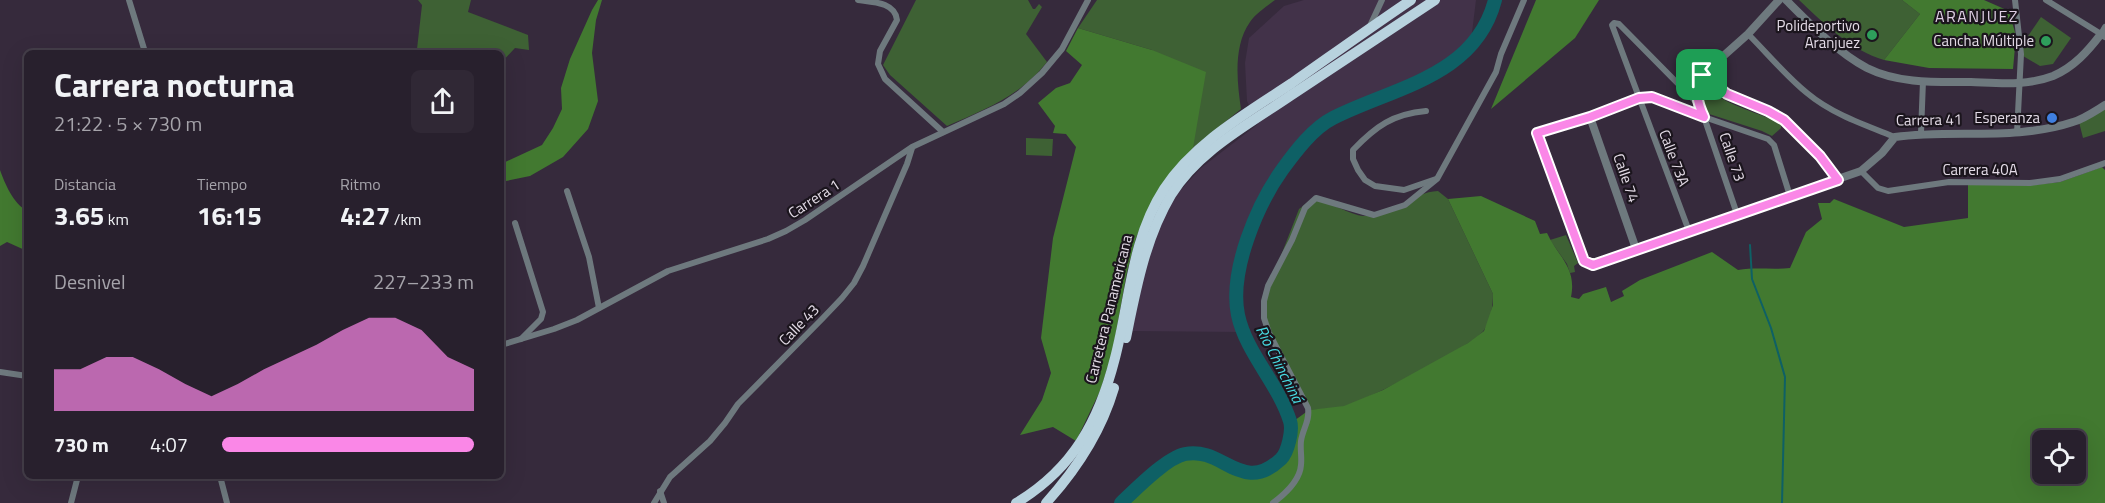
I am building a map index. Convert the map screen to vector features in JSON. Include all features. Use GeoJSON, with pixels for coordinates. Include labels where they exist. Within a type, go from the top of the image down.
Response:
{"type":"FeatureCollection","features":[{"type":"Feature","properties":{"kind":"highway","name":"Carretera Panamericana"},"geometry":{"type":"LineString","coordinates":[[1016,503],[1033,493],[1064,465],[1080,445],[1094,418],[1105,393],[1116,357],[1131,274],[1141,239],[1154,207],[1172,178],[1197,151],[1230,126],[1411,0]]}},
{"type":"Feature","properties":{"kind":"highway","name":"Carretera Panamericana"},"geometry":{"type":"LineString","coordinates":[[1046,503],[1072,472],[1101,423],[1122,358],[1139,274],[1149,242],[1164,208],[1179,183],[1203,158],[1235,133],[1436,0]]}},
{"type":"Feature","properties":{"kind":"street"},"geometry":{"type":"LineString","coordinates":[[129,0],[144,50]]}},
{"type":"Feature","properties":{"kind":"street"},"geometry":{"type":"LineString","coordinates":[[858,0],[882,4],[897,14],[897,20],[880,51],[878,64],[885,79],[943,132]]}},
{"type":"Feature","properties":{"kind":"street","name":"Carrera 1"},"geometry":{"type":"LineString","coordinates":[[504,344],[566,325],[668,272],[786,231],[806,220],[912,147],[1004,104],[1042,73],[1062,49],[1088,0]]}},
{"type":"Feature","properties":{"kind":"street"},"geometry":{"type":"LineString","coordinates":[[1367,31],[1382,0]]}},
{"type":"Feature","properties":{"kind":"street"},"geometry":{"type":"LineString","coordinates":[[1273,503],[1287,492],[1297,478],[1301,467],[1302,438],[1309,417],[1308,408],[1269,333],[1264,318],[1264,301],[1268,286],[1292,240],[1305,208],[1316,198],[1374,215],[1405,205],[1437,179],[1496,72],[1501,54],[1524,0]]}},
{"type":"Feature","properties":{"kind":"street"},"geometry":{"type":"LineString","coordinates":[[1698,104],[1698,84],[1702,75],[1748,33],[1779,0]]}},
{"type":"Feature","properties":{"kind":"street"},"geometry":{"type":"LineString","coordinates":[[1786,0],[1850,57],[1868,68],[1892,77],[1923,81],[2019,83],[2037,81],[2056,75],[2088,52],[2104,33],[2046,0]]}},
{"type":"Feature","properties":{"kind":"street"},"geometry":{"type":"LineString","coordinates":[[2015,0],[2021,54],[2018,133]]}},
{"type":"Feature","properties":{"kind":"street","name":"Calle 73A"},"geometry":{"type":"LineString","coordinates":[[1689,231],[1612,25],[1619,24],[1698,104]]}},
{"type":"Feature","properties":{"kind":"street","name":"Carrera 41"},"geometry":{"type":"LineString","coordinates":[[1748,33],[1807,94],[1859,123],[1894,136],[1921,133],[2018,133],[2050,129],[2075,122],[2105,105]]}},
{"type":"Feature","properties":{"kind":"street"},"geometry":{"type":"LineString","coordinates":[[1702,75],[1727,94],[1784,120],[1820,156],[1838,180]]}},
{"type":"Feature","properties":{"kind":"street"},"geometry":{"type":"LineString","coordinates":[[1921,133],[1923,81]]}},
{"type":"Feature","properties":{"kind":"street"},"geometry":{"type":"LineString","coordinates":[[1790,196],[1774,145],[1768,139],[1652,97],[1639,98],[1590,117],[1537,133],[1584,261],[1593,265],[1838,180],[1861,171],[1882,153],[1894,136]]}},
{"type":"Feature","properties":{"kind":"street","name":"Calle 73"},"geometry":{"type":"LineString","coordinates":[[1698,104],[1737,214]]}},
{"type":"Feature","properties":{"kind":"street"},"geometry":{"type":"LineString","coordinates":[[1426,111],[1411,112],[1380,125],[1353,150],[1353,159],[1365,180],[1375,186],[1404,190],[1437,179]]}},
{"type":"Feature","properties":{"kind":"street","name":"Calle 74"},"geometry":{"type":"LineString","coordinates":[[1590,117],[1636,249]]}},
{"type":"Feature","properties":{"kind":"street","name":"Calle 43"},"geometry":{"type":"LineString","coordinates":[[654,503],[670,477],[710,441],[738,404],[842,298],[863,266],[907,164],[912,147]]}},
{"type":"Feature","properties":{"kind":"street","name":"Carrera 40A"},"geometry":{"type":"LineString","coordinates":[[1861,171],[1878,188],[1888,191],[1949,182],[2030,183],[2060,179],[2105,163]]}},
{"type":"Feature","properties":{"kind":"street"},"geometry":{"type":"LineString","coordinates":[[567,191],[589,257],[599,308]]}},
{"type":"Feature","properties":{"kind":"street"},"geometry":{"type":"LineString","coordinates":[[515,223],[543,312],[541,319],[520,340]]}},
{"type":"Feature","properties":{"kind":"street"},"geometry":{"type":"LineString","coordinates":[[0,372],[24,375]]}},
{"type":"Feature","properties":{"kind":"street"},"geometry":{"type":"LineString","coordinates":[[71,503],[77,479]]}},
{"type":"Feature","properties":{"kind":"street"},"geometry":{"type":"LineString","coordinates":[[221,479],[227,503]]}},
{"type":"Feature","properties":{"kind":"street"},"geometry":{"type":"LineString","coordinates":[[660,491],[664,503]]}},
{"type":"Feature","properties":{"kind":"shaded area"},"geometry":{"type":"Polygon","coordinates":[[[1304,0],[1476,0],[1470,49],[1434,73],[1379,100],[1332,119],[1301,146],[1282,169],[1267,194],[1239,270],[1236,293],[1243,332],[1131,331],[1141,278],[1158,227],[1175,196],[1201,168],[1258,124],[1247,101],[1245,63],[1249,38],[1284,6],[1304,0]]]}},
{"type":"Feature","properties":{"kind":"green space"},"geometry":{"type":"Polygon","coordinates":[[[418,0],[471,0],[468,12],[528,35],[529,50],[515,48],[504,60],[504,50],[417,50],[422,5],[418,0]]]}},
{"type":"Feature","properties":{"kind":"green space"},"geometry":{"type":"Polygon","coordinates":[[[598,0],[602,0],[596,20],[592,53],[598,101],[588,129],[563,157],[530,176],[504,181],[504,163],[542,145],[553,128],[562,109],[561,88],[570,59],[598,0]]]}},
{"type":"Feature","properties":{"kind":"green space"},"geometry":{"type":"Polygon","coordinates":[[[916,0],[1028,0],[1033,9],[1039,4],[1042,7],[1026,34],[1047,62],[1037,74],[1014,93],[947,126],[890,75],[883,65],[916,0]]]}},
{"type":"Feature","properties":{"kind":"green space"},"geometry":{"type":"Polygon","coordinates":[[[1097,0],[1275,0],[1252,19],[1241,42],[1238,87],[1241,109],[1193,148],[1152,50],[1078,28],[1097,0]]]}},
{"type":"Feature","properties":{"kind":"green space"},"geometry":{"type":"Polygon","coordinates":[[[1536,0],[1599,0],[1575,38],[1491,109],[1536,0]]]}},
{"type":"Feature","properties":{"kind":"green space","name":"Polideportivo Aranjuez"},"geometry":{"type":"Polygon","coordinates":[[[1799,0],[1902,0],[1920,14],[1884,60],[1849,43],[1799,0]]]}},
{"type":"Feature","properties":{"kind":"green space"},"geometry":{"type":"Polygon","coordinates":[[[1902,0],[1984,0],[2009,11],[2016,36],[2013,69],[1929,68],[1884,60],[1920,14],[1902,0]]]}},
{"type":"Feature","properties":{"kind":"green space","name":"Cancha Múltiple"},"geometry":{"type":"Polygon","coordinates":[[[2041,17],[2071,38],[2053,64],[2040,66],[2023,56],[2022,45],[2041,17]]]}},
{"type":"Feature","properties":{"kind":"green space"},"geometry":{"type":"Polygon","coordinates":[[[1078,28],[1152,50],[1206,72],[1193,148],[1150,205],[1136,238],[1127,272],[1112,354],[1100,391],[1076,441],[1053,427],[1020,435],[1042,400],[1051,373],[1041,338],[1053,238],[1076,147],[1066,134],[1053,133],[1055,126],[1038,103],[1056,88],[1070,83],[1082,65],[1066,51],[1078,28]]]}},
{"type":"Feature","properties":{"kind":"green space"},"geometry":{"type":"Polygon","coordinates":[[[1702,85],[1730,103],[1781,123],[1781,128],[1772,136],[1706,113],[1700,92],[1702,85]]]}},
{"type":"Feature","properties":{"kind":"green space"},"geometry":{"type":"Polygon","coordinates":[[[2105,106],[2105,131],[2083,138],[2079,122],[2105,106]]]}},
{"type":"Feature","properties":{"kind":"green space"},"geometry":{"type":"Polygon","coordinates":[[[1026,138],[1053,139],[1052,156],[1026,155],[1026,138]]]}},
{"type":"Feature","properties":{"kind":"green space"},"geometry":{"type":"Polygon","coordinates":[[[2102,167],[2105,170],[2105,503],[1121,503],[1160,467],[1186,454],[1208,455],[1243,472],[1257,472],[1270,468],[1276,465],[1284,454],[1291,423],[1309,410],[1344,406],[1383,390],[1468,343],[1484,331],[1493,305],[1493,294],[1448,199],[1481,196],[1535,221],[1540,234],[1547,233],[1569,270],[1571,297],[1579,299],[1583,294],[1606,287],[1611,302],[1624,296],[1622,291],[1640,280],[1712,252],[1738,270],[1790,268],[1806,232],[1822,219],[1818,203],[1830,203],[1834,199],[1904,227],[1968,218],[1968,185],[2033,185],[2060,182],[2102,167]]]}},
{"type":"Feature","properties":{"kind":"green space"},"geometry":{"type":"Polygon","coordinates":[[[0,170],[7,187],[24,209],[24,250],[7,242],[0,246],[0,170]]]}},
{"type":"Feature","properties":{"kind":"green space"},"geometry":{"type":"Polygon","coordinates":[[[1438,191],[1448,199],[1493,294],[1491,313],[1484,330],[1460,348],[1375,394],[1346,406],[1309,410],[1263,316],[1265,297],[1299,209],[1310,201],[1316,200],[1358,215],[1373,215],[1392,209],[1419,195],[1438,191]]]}},
{"type":"Feature","properties":{"kind":"green space"},"geometry":{"type":"Polygon","coordinates":[[[1566,235],[1578,263],[1574,266],[1575,272],[1570,273],[1567,264],[1550,240],[1566,235]]]}},
{"type":"Feature","properties":{"kind":"waterway","name":"Río Chinchiná"},"geometry":{"type":"LineString","coordinates":[[1121,503],[1169,461],[1185,454],[1198,453],[1244,472],[1255,473],[1267,469],[1284,456],[1290,435],[1290,421],[1285,407],[1242,329],[1236,298],[1241,259],[1263,201],[1299,148],[1326,122],[1429,76],[1451,63],[1470,47],[1485,26],[1495,0]]}},
{"type":"Feature","properties":{"kind":"waterway"},"geometry":{"type":"LineString","coordinates":[[1750,245],[1752,279],[1771,328],[1785,377],[1782,503]]}},
{"type":"Feature","properties":{"kind":"place","name":"Polideportivo Aranjuez"},"geometry":{"type":"Point","coordinates":[1872,35]}},
{"type":"Feature","properties":{"kind":"place","name":"Cancha Múltiple"},"geometry":{"type":"Point","coordinates":[2046,41]}},
{"type":"Feature","properties":{"kind":"place","name":"Esperanza"},"geometry":{"type":"Point","coordinates":[2052,118]}},
{"type":"Feature","properties":{"kind":"district","name":"ARANJUEZ"},"geometry":{"type":"Point","coordinates":[1977,16]}},
{"type":"Feature","properties":{"kind":"route"},"geometry":{"type":"LineString","coordinates":[[1702,75],[1727,94],[1784,120],[1820,156],[1838,180],[1593,265],[1588,264],[1584,261],[1537,133],[1590,117],[1639,98],[1652,97],[1704,117],[1698,104],[1697,94],[1702,75]]}}]}
